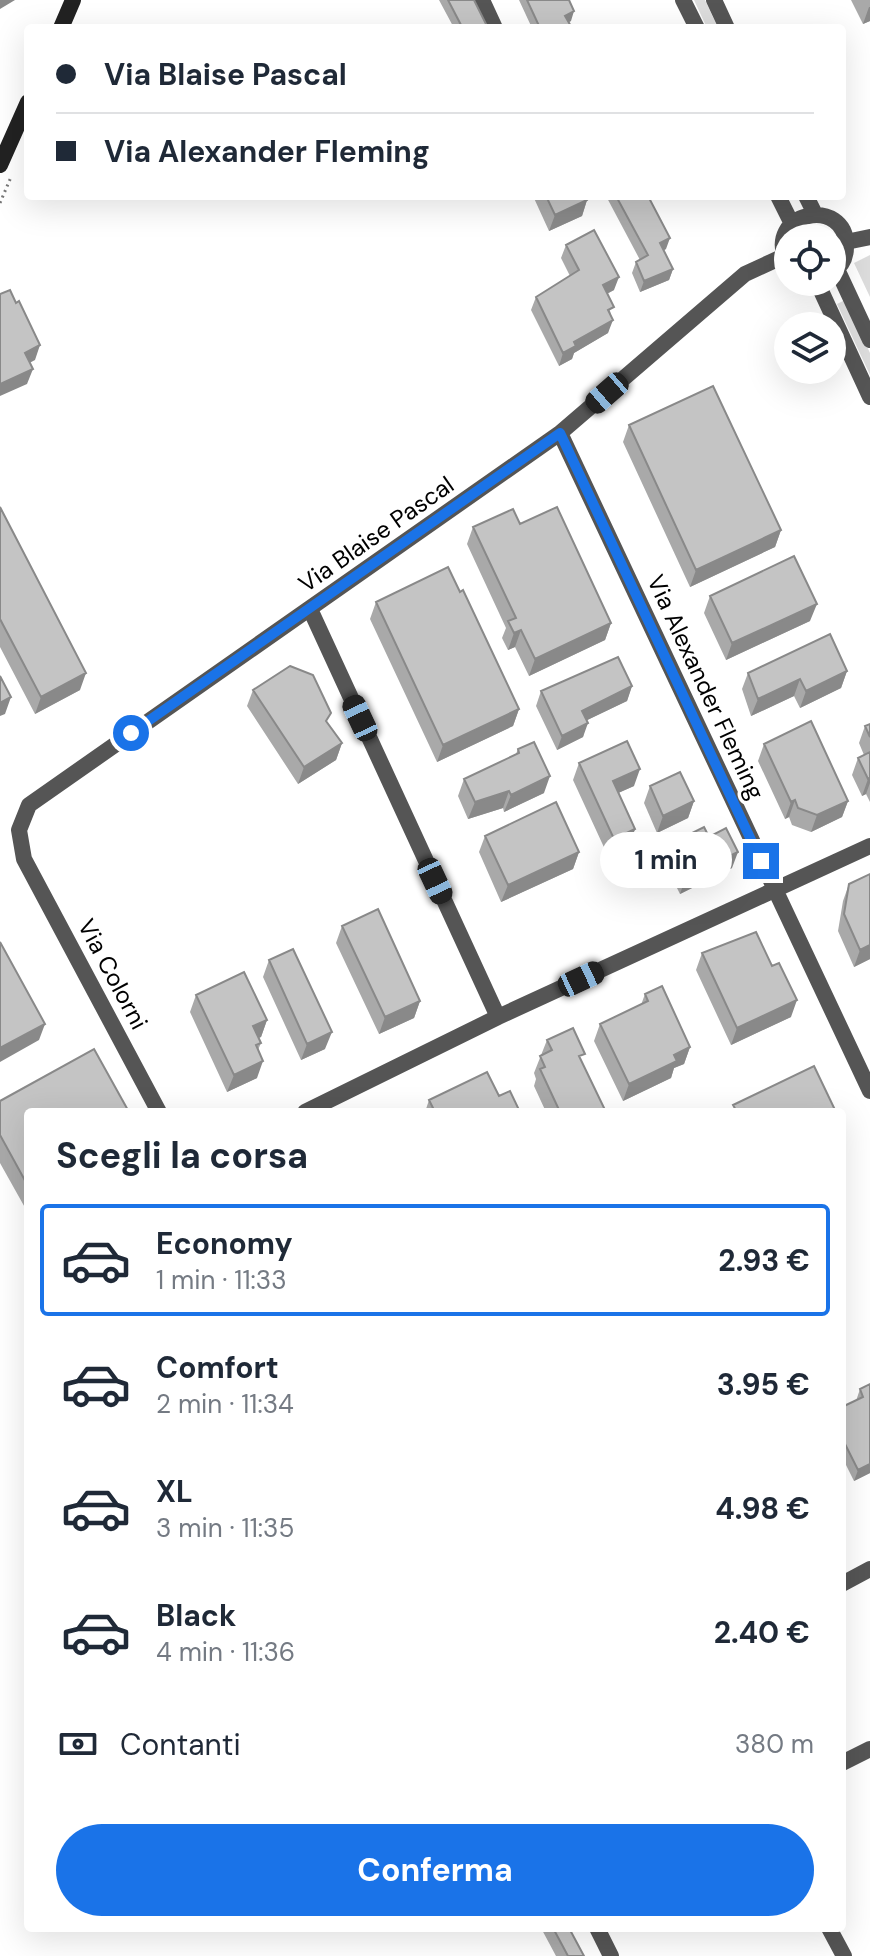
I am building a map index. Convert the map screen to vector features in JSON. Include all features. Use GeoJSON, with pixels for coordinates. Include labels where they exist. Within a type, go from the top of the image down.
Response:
{"type":"FeatureCollection","features":[{"type":"Feature","properties":{"kind":"main road"},"geometry":{"type":"LineString","coordinates":[[63,24],[73,0]]}},
{"type":"Feature","properties":{"kind":"main road"},"geometry":{"type":"LineString","coordinates":[[0,165],[24,111]]}},
{"type":"Feature","properties":{"kind":"street"},"geometry":{"type":"LineString","coordinates":[[482,0],[493,24]]}},
{"type":"Feature","properties":{"kind":"street"},"geometry":{"type":"LineString","coordinates":[[683,0],[695,24]]}},
{"type":"Feature","properties":{"kind":"street"},"geometry":{"type":"LineString","coordinates":[[714,0],[725,24]]}},
{"type":"Feature","properties":{"kind":"street"},"geometry":{"type":"LineString","coordinates":[[780,200],[792,224],[815,214]]}},
{"type":"Feature","properties":{"kind":"street"},"geometry":{"type":"LineString","coordinates":[[808,200],[815,214],[837,224]]}},
{"type":"Feature","properties":{"kind":"street"},"geometry":{"type":"LineString","coordinates":[[846,242],[870,237]]}},
{"type":"Feature","properties":{"kind":"street","name":"Via Blaise Pascal"},"geometry":{"type":"LineString","coordinates":[[24,859],[19,830],[29,805],[560,433],[745,274],[774,264]]}},
{"type":"Feature","properties":{"kind":"street"},"geometry":{"type":"LineString","coordinates":[[846,294],[870,340]]}},
{"type":"Feature","properties":{"kind":"street"},"geometry":{"type":"LineString","coordinates":[[823,296],[870,397]]}},
{"type":"Feature","properties":{"kind":"street","name":"Via Alexander Fleming"},"geometry":{"type":"LineString","coordinates":[[560,433],[870,1091]]}},
{"type":"Feature","properties":{"kind":"street"},"geometry":{"type":"LineString","coordinates":[[310,609],[498,1017]]}},
{"type":"Feature","properties":{"kind":"street"},"geometry":{"type":"LineString","coordinates":[[313,1108],[498,1017],[870,846]]}},
{"type":"Feature","properties":{"kind":"street","name":"Via Colorni"},"geometry":{"type":"LineString","coordinates":[[24,859],[157,1108]]}},
{"type":"Feature","properties":{"kind":"street"},"geometry":{"type":"LineString","coordinates":[[846,1582],[870,1569]]}},
{"type":"Feature","properties":{"kind":"street"},"geometry":{"type":"LineString","coordinates":[[846,1761],[870,1749]]}},
{"type":"Feature","properties":{"kind":"street"},"geometry":{"type":"LineString","coordinates":[[599,1932],[611,1956]]}},
{"type":"Feature","properties":{"kind":"street"},"geometry":{"type":"LineString","coordinates":[[831,1932],[844,1956]]}},
{"type":"Feature","properties":{"kind":"shaded area"},"geometry":{"type":"Polygon","coordinates":[[[694,0],[705,0],[716,24],[705,24],[694,0]]]}},
{"type":"Feature","properties":{"kind":"shaded area"},"geometry":{"type":"Polygon","coordinates":[[[870,255],[870,297],[854,263],[870,255]]]}},
{"type":"Feature","properties":{"kind":"shaded area"},"geometry":{"type":"Polygon","coordinates":[[[845,300],[870,353],[870,375],[846,323],[846,312],[841,312],[837,304],[845,300]]]}},
{"type":"Feature","properties":{"kind":"building"},"geometry":{"type":"Polygon","coordinates":[[[448,0],[474,0],[486,24],[460,24],[448,0]]]}},
{"type":"Feature","properties":{"kind":"building"},"geometry":{"type":"Polygon","coordinates":[[[527,0],[569,0],[574,11],[565,16],[570,24],[538,24],[527,0]]]}},
{"type":"Feature","properties":{"kind":"building"},"geometry":{"type":"Polygon","coordinates":[[[548,200],[587,200],[555,215],[548,200]]]}},
{"type":"Feature","properties":{"kind":"building"},"geometry":{"type":"Polygon","coordinates":[[[618,200],[650,200],[670,238],[660,243],[673,269],[644,281],[636,262],[648,255],[618,200]]]}},
{"type":"Feature","properties":{"kind":"building"},"geometry":{"type":"Polygon","coordinates":[[[594,230],[619,277],[603,285],[614,307],[608,310],[613,320],[574,342],[576,346],[563,353],[536,297],[579,270],[566,245],[594,230]]]}},
{"type":"Feature","properties":{"kind":"building"},"geometry":{"type":"Polygon","coordinates":[[[10,290],[16,303],[19,301],[40,345],[25,353],[33,369],[0,384],[0,294],[10,290]]]}},
{"type":"Feature","properties":{"kind":"building"},"geometry":{"type":"Polygon","coordinates":[[[713,386],[781,530],[696,570],[629,425],[713,386]]]}},
{"type":"Feature","properties":{"kind":"building"},"geometry":{"type":"Polygon","coordinates":[[[0,507],[86,673],[41,697],[0,619],[0,507]]]}},
{"type":"Feature","properties":{"kind":"building"},"geometry":{"type":"Polygon","coordinates":[[[557,507],[611,623],[535,659],[521,630],[514,633],[508,621],[516,618],[473,527],[513,509],[520,524],[557,507]]]}},
{"type":"Feature","properties":{"kind":"building"},"geometry":{"type":"Polygon","coordinates":[[[794,556],[817,604],[732,643],[710,596],[794,556]]]}},
{"type":"Feature","properties":{"kind":"building"},"geometry":{"type":"Polygon","coordinates":[[[448,567],[460,592],[463,590],[519,709],[443,745],[376,602],[448,567]]]}},
{"type":"Feature","properties":{"kind":"building"},"geometry":{"type":"Polygon","coordinates":[[[830,634],[847,671],[806,691],[800,679],[758,699],[748,673],[830,634]]]}},
{"type":"Feature","properties":{"kind":"building"},"geometry":{"type":"Polygon","coordinates":[[[618,657],[632,686],[582,711],[588,723],[562,736],[541,691],[618,657]]]}},
{"type":"Feature","properties":{"kind":"building"},"geometry":{"type":"Polygon","coordinates":[[[290,666],[313,675],[331,713],[326,721],[342,743],[304,767],[253,690],[290,666]]]}},
{"type":"Feature","properties":{"kind":"building"},"geometry":{"type":"Polygon","coordinates":[[[0,676],[11,697],[0,703],[0,676]]]}},
{"type":"Feature","properties":{"kind":"building"},"geometry":{"type":"Polygon","coordinates":[[[811,721],[848,801],[817,815],[798,808],[795,800],[791,802],[764,744],[811,721]]]}},
{"type":"Feature","properties":{"kind":"building"},"geometry":{"type":"Polygon","coordinates":[[[627,741],[640,769],[613,781],[635,829],[614,839],[579,763],[627,741]]]}},
{"type":"Feature","properties":{"kind":"building"},"geometry":{"type":"Polygon","coordinates":[[[534,742],[550,776],[511,795],[509,791],[475,802],[464,779],[519,753],[518,749],[534,742]]]}},
{"type":"Feature","properties":{"kind":"building"},"geometry":{"type":"Polygon","coordinates":[[[870,752],[870,778],[868,779],[858,758],[870,752]]]}},
{"type":"Feature","properties":{"kind":"building"},"geometry":{"type":"Polygon","coordinates":[[[680,772],[694,801],[663,816],[650,786],[680,772]]]}},
{"type":"Feature","properties":{"kind":"building"},"geometry":{"type":"Polygon","coordinates":[[[556,802],[579,852],[508,885],[485,836],[556,802]]]}},
{"type":"Feature","properties":{"kind":"building"},"geometry":{"type":"Polygon","coordinates":[[[704,827],[709,837],[726,828],[738,852],[686,877],[674,853],[678,851],[674,842],[704,827]]]}},
{"type":"Feature","properties":{"kind":"building"},"geometry":{"type":"Polygon","coordinates":[[[870,874],[870,945],[860,950],[844,914],[849,884],[870,874]]]}},
{"type":"Feature","properties":{"kind":"building"},"geometry":{"type":"Polygon","coordinates":[[[378,909],[420,1001],[385,1017],[342,926],[378,909]]]}},
{"type":"Feature","properties":{"kind":"building"},"geometry":{"type":"Polygon","coordinates":[[[756,932],[772,966],[779,963],[797,1000],[737,1028],[702,953],[756,932]]]}},
{"type":"Feature","properties":{"kind":"building"},"geometry":{"type":"Polygon","coordinates":[[[0,942],[45,1024],[0,1048],[0,942]]]}},
{"type":"Feature","properties":{"kind":"building"},"geometry":{"type":"Polygon","coordinates":[[[293,949],[332,1032],[307,1044],[269,960],[293,949]]]}},
{"type":"Feature","properties":{"kind":"building"},"geometry":{"type":"Polygon","coordinates":[[[244,972],[267,1020],[253,1026],[261,1043],[256,1045],[263,1061],[234,1075],[196,995],[244,972]]]}},
{"type":"Feature","properties":{"kind":"building"},"geometry":{"type":"Polygon","coordinates":[[[662,986],[690,1047],[674,1055],[677,1061],[629,1084],[600,1024],[648,1001],[645,994],[662,986]]]}},
{"type":"Feature","properties":{"kind":"building"},"geometry":{"type":"Polygon","coordinates":[[[573,1028],[585,1054],[579,1056],[604,1108],[558,1108],[540,1069],[545,1067],[540,1056],[552,1050],[547,1040],[573,1028]]]}},
{"type":"Feature","properties":{"kind":"building"},"geometry":{"type":"Polygon","coordinates":[[[94,1049],[127,1108],[24,1108],[24,1179],[0,1135],[0,1101],[94,1049]]]}},
{"type":"Feature","properties":{"kind":"building"},"geometry":{"type":"Polygon","coordinates":[[[814,1066],[834,1108],[735,1108],[733,1105],[814,1066]]]}},
{"type":"Feature","properties":{"kind":"building"},"geometry":{"type":"Polygon","coordinates":[[[487,1072],[499,1096],[510,1091],[518,1108],[433,1108],[429,1100],[487,1072]]]}},
{"type":"Feature","properties":{"kind":"building"},"geometry":{"type":"Polygon","coordinates":[[[870,1384],[870,1464],[858,1470],[846,1446],[846,1405],[863,1397],[860,1389],[870,1384]]]}},
{"type":"Feature","properties":{"kind":"building"},"geometry":{"type":"Polygon","coordinates":[[[555,1932],[571,1932],[584,1956],[568,1956],[555,1932]]]}},
{"type":"Feature","properties":{"kind":"route"},"geometry":{"type":"LineString","coordinates":[[131,733],[560,433],[761,861]]}}]}
